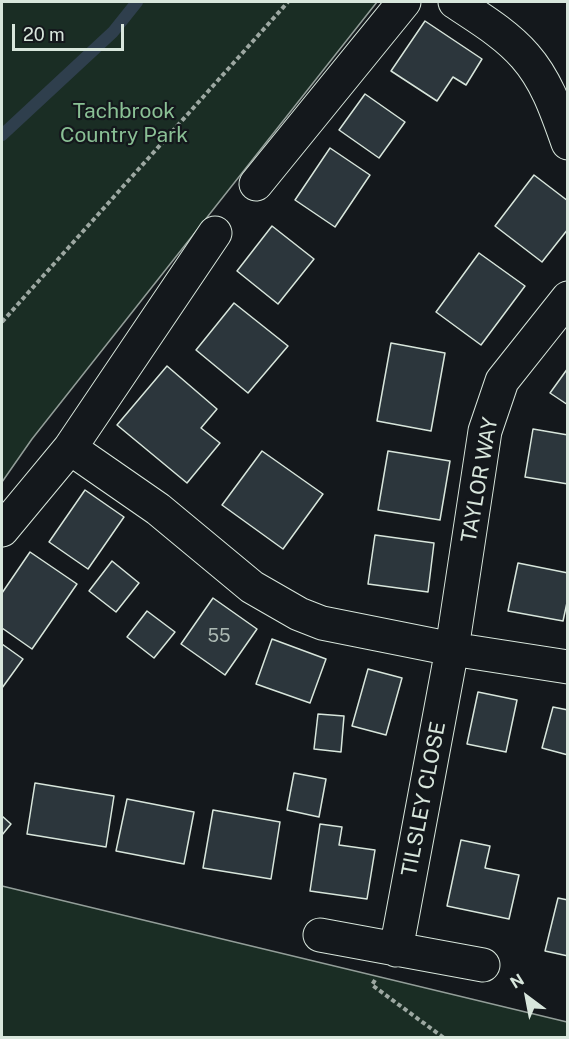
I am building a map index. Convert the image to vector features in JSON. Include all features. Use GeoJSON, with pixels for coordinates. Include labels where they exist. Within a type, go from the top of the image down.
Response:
{"type":"FeatureCollection","features":[{"type":"Feature","properties":{"kind":"street"},"geometry":{"type":"LineString","coordinates":[[256,184],[404,2]]}},
{"type":"Feature","properties":{"kind":"street"},"geometry":{"type":"LineString","coordinates":[[455,2],[525,55],[547,88],[556,107],[567,143]]}},
{"type":"Feature","properties":{"kind":"street"},"geometry":{"type":"LineString","coordinates":[[2,530],[70,448],[215,233]]}},
{"type":"Feature","properties":{"kind":"street","name":"TAYLOR WAY"},"geometry":{"type":"LineString","coordinates":[[452,649],[486,431],[492,411],[502,381],[567,298]]}},
{"type":"Feature","properties":{"kind":"street"},"geometry":{"type":"LineString","coordinates":[[70,448],[158,509],[245,581],[284,606],[322,623],[452,649],[567,667]]}},
{"type":"Feature","properties":{"kind":"street","name":"TILSLEY CLOSE"},"geometry":{"type":"LineString","coordinates":[[396,950],[452,649]]}},
{"type":"Feature","properties":{"kind":"street"},"geometry":{"type":"LineString","coordinates":[[320,935],[483,965]]}},
{"type":"Feature","properties":{"kind":"path"},"geometry":{"type":"LineString","coordinates":[[2,322],[288,2]]}},
{"type":"Feature","properties":{"kind":"path"},"geometry":{"type":"LineString","coordinates":[[396,950],[372,985],[444,1038]]}},
{"type":"Feature","properties":{"kind":"green space","name":"Tachbrook Country Park"},"geometry":{"type":"Polygon","coordinates":[[[2,2],[377,2],[32,439],[2,482],[2,2]]]}},
{"type":"Feature","properties":{"kind":"green space"},"geometry":{"type":"Polygon","coordinates":[[[2,886],[567,1022],[567,1037],[2,1037],[2,886]]]}},
{"type":"Feature","properties":{"kind":"building"},"geometry":{"type":"Polygon","coordinates":[[[425,21],[482,59],[466,85],[453,77],[437,101],[391,71],[425,21]]]}},
{"type":"Feature","properties":{"kind":"building"},"geometry":{"type":"Polygon","coordinates":[[[365,94],[405,122],[379,158],[339,130],[365,94]]]}},
{"type":"Feature","properties":{"kind":"building"},"geometry":{"type":"Polygon","coordinates":[[[330,148],[370,175],[335,227],[295,200],[330,148]]]}},
{"type":"Feature","properties":{"kind":"building"},"geometry":{"type":"Polygon","coordinates":[[[534,175],[568,201],[568,229],[542,262],[495,226],[534,175]]]}},
{"type":"Feature","properties":{"kind":"building"},"geometry":{"type":"Polygon","coordinates":[[[272,226],[314,259],[278,304],[237,271],[272,226]]]}},
{"type":"Feature","properties":{"kind":"building"},"geometry":{"type":"Polygon","coordinates":[[[479,253],[525,286],[481,345],[436,312],[479,253]]]}},
{"type":"Feature","properties":{"kind":"building"},"geometry":{"type":"Polygon","coordinates":[[[234,303],[288,346],[248,393],[196,350],[234,303]]]}},
{"type":"Feature","properties":{"kind":"building"},"geometry":{"type":"Polygon","coordinates":[[[391,343],[445,353],[431,431],[377,421],[391,343]]]}},
{"type":"Feature","properties":{"kind":"building"},"geometry":{"type":"Polygon","coordinates":[[[167,366],[217,409],[201,428],[220,443],[187,483],[117,425],[167,366]]]}},
{"type":"Feature","properties":{"kind":"building"},"geometry":{"type":"Polygon","coordinates":[[[568,368],[568,405],[550,393],[568,368]]]}},
{"type":"Feature","properties":{"kind":"building"},"geometry":{"type":"Polygon","coordinates":[[[533,429],[568,435],[568,484],[525,477],[533,429]]]}},
{"type":"Feature","properties":{"kind":"building"},"geometry":{"type":"Polygon","coordinates":[[[262,451],[323,494],[283,549],[222,505],[262,451]]]}},
{"type":"Feature","properties":{"kind":"building"},"geometry":{"type":"Polygon","coordinates":[[[388,451],[450,461],[440,520],[378,510],[388,451]]]}},
{"type":"Feature","properties":{"kind":"building"},"geometry":{"type":"Polygon","coordinates":[[[85,490],[124,517],[88,569],[49,542],[85,490]]]}},
{"type":"Feature","properties":{"kind":"building"},"geometry":{"type":"Polygon","coordinates":[[[375,535],[434,543],[428,592],[368,584],[375,535]]]}},
{"type":"Feature","properties":{"kind":"building"},"geometry":{"type":"Polygon","coordinates":[[[30,552],[77,584],[32,649],[2,628],[2,593],[30,552]]]}},
{"type":"Feature","properties":{"kind":"building"},"geometry":{"type":"Polygon","coordinates":[[[112,561],[139,583],[116,612],[89,591],[112,561]]]}},
{"type":"Feature","properties":{"kind":"building"},"geometry":{"type":"Polygon","coordinates":[[[518,563],[568,573],[568,598],[563,621],[508,611],[518,563]]]}},
{"type":"Feature","properties":{"kind":"building"},"geometry":{"type":"Polygon","coordinates":[[[213,598],[257,629],[225,675],[181,644],[213,598]]]}},
{"type":"Feature","properties":{"kind":"building"},"geometry":{"type":"Polygon","coordinates":[[[147,611],[175,632],[154,658],[127,637],[147,611]]]}},
{"type":"Feature","properties":{"kind":"building"},"geometry":{"type":"Polygon","coordinates":[[[272,639],[326,659],[310,703],[256,684],[272,639]]]}},
{"type":"Feature","properties":{"kind":"building"},"geometry":{"type":"Polygon","coordinates":[[[2,644],[23,659],[2,688],[2,644]]]}},
{"type":"Feature","properties":{"kind":"building"},"geometry":{"type":"Polygon","coordinates":[[[368,669],[402,678],[386,735],[352,726],[368,669]]]}},
{"type":"Feature","properties":{"kind":"building"},"geometry":{"type":"Polygon","coordinates":[[[478,692],[517,700],[506,752],[467,744],[478,692]]]}},
{"type":"Feature","properties":{"kind":"building"},"geometry":{"type":"Polygon","coordinates":[[[553,707],[568,710],[568,755],[542,748],[553,707]]]}},
{"type":"Feature","properties":{"kind":"building"},"geometry":{"type":"Polygon","coordinates":[[[318,714],[344,716],[341,752],[314,749],[318,714]]]}},
{"type":"Feature","properties":{"kind":"building"},"geometry":{"type":"Polygon","coordinates":[[[294,773],[326,779],[319,817],[287,810],[294,773]]]}},
{"type":"Feature","properties":{"kind":"building"},"geometry":{"type":"Polygon","coordinates":[[[35,783],[114,796],[106,847],[27,834],[35,783]]]}},
{"type":"Feature","properties":{"kind":"building"},"geometry":{"type":"Polygon","coordinates":[[[127,799],[194,812],[184,864],[116,851],[127,799]]]}},
{"type":"Feature","properties":{"kind":"building"},"geometry":{"type":"Polygon","coordinates":[[[213,810],[280,822],[271,879],[203,868],[213,810]]]}},
{"type":"Feature","properties":{"kind":"building"},"geometry":{"type":"Polygon","coordinates":[[[2,816],[11,824],[2,835],[2,816]]]}},
{"type":"Feature","properties":{"kind":"building"},"geometry":{"type":"Polygon","coordinates":[[[320,824],[342,827],[339,845],[375,850],[367,899],[310,891],[320,824]]]}},
{"type":"Feature","properties":{"kind":"building"},"geometry":{"type":"Polygon","coordinates":[[[461,840],[490,846],[485,868],[519,875],[509,919],[447,906],[461,840]]]}},
{"type":"Feature","properties":{"kind":"building"},"geometry":{"type":"Polygon","coordinates":[[[558,898],[568,900],[568,956],[545,951],[558,898]]]}},
{"type":"Feature","properties":{"kind":"waterway"},"geometry":{"type":"LineString","coordinates":[[2,135],[113,32],[137,2]]}}]}
